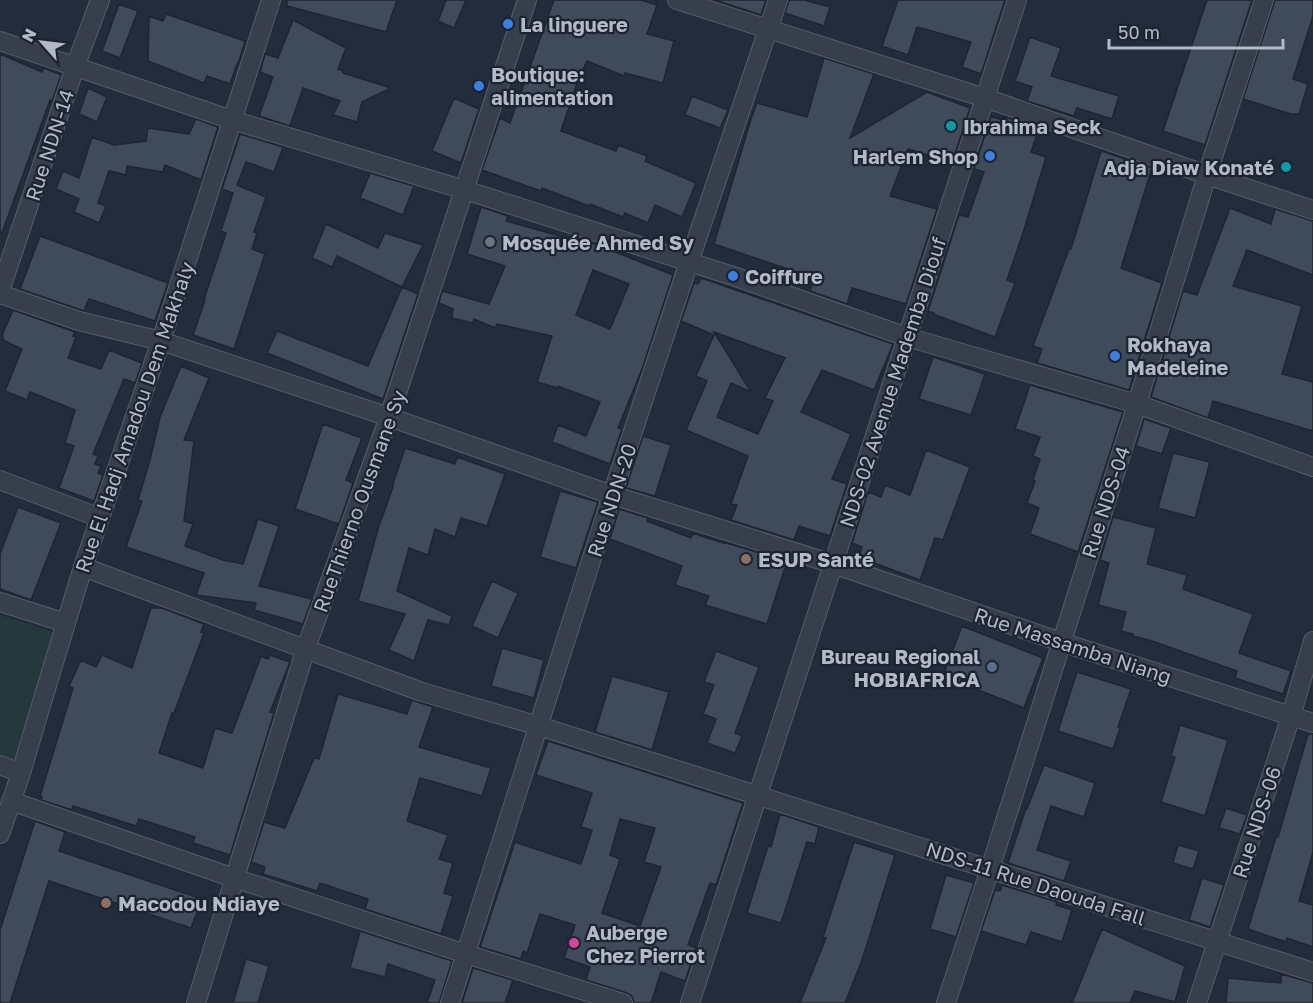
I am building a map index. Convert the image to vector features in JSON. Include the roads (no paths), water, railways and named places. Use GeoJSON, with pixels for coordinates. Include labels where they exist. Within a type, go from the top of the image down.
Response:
{"type":"FeatureCollection","features":[{"type":"Feature","properties":{"kind":"street","name":"Rue NDN-14"},"geometry":{"type":"LineString","coordinates":[[0,293],[75,67],[100,0]]}},
{"type":"Feature","properties":{"kind":"street","name":"Rue El Hadj Amadou Dem Makhaly"},"geometry":{"type":"LineString","coordinates":[[0,834],[21,773],[83,567],[161,341],[271,0]]}},
{"type":"Feature","properties":{"kind":"street","name":"RueThierno Ousmane Sy"},"geometry":{"type":"LineString","coordinates":[[196,1003],[306,648],[389,417],[527,0]]}},
{"type":"Feature","properties":{"kind":"street"},"geometry":{"type":"LineString","coordinates":[[677,0],[985,98],[1313,210]]}},
{"type":"Feature","properties":{"kind":"street","name":"Rue NDN-20"},"geometry":{"type":"LineString","coordinates":[[450,1003],[612,495],[778,0]]}},
{"type":"Feature","properties":{"kind":"street","name":"NDS-02 Avenue Mademba Diouf"},"geometry":{"type":"LineString","coordinates":[[690,1003],[1017,0]]}},
{"type":"Feature","properties":{"kind":"street","name":"Rue NDS-04"},"geometry":{"type":"LineString","coordinates":[[946,1003],[1263,0]]}},
{"type":"Feature","properties":{"kind":"street"},"geometry":{"type":"LineString","coordinates":[[0,41],[232,120],[465,190],[689,262],[907,337],[1137,404],[1313,467]]}},
{"type":"Feature","properties":{"kind":"street","name":"Rue Massamba Niang"},"geometry":{"type":"LineString","coordinates":[[0,293],[79,321],[161,341],[612,495],[833,564],[1061,642],[1313,723]]}},
{"type":"Feature","properties":{"kind":"street"},"geometry":{"type":"LineString","coordinates":[[0,480],[100,518]]}},
{"type":"Feature","properties":{"kind":"street","name":"NDS-11 Rue Daouda Fall"},"geometry":{"type":"LineString","coordinates":[[83,567],[422,692],[539,726],[1313,972]]}},
{"type":"Feature","properties":{"kind":"street"},"geometry":{"type":"LineString","coordinates":[[0,602],[66,623]]}},
{"type":"Feature","properties":{"kind":"street","name":"Rue NDS-06"},"geometry":{"type":"LineString","coordinates":[[1197,1003],[1291,716],[1313,641]]}},
{"type":"Feature","properties":{"kind":"street"},"geometry":{"type":"LineString","coordinates":[[0,765],[21,773]]}},
{"type":"Feature","properties":{"kind":"street"},"geometry":{"type":"LineString","coordinates":[[11,801],[234,878],[623,1003]]}},
{"type":"Feature","properties":{"kind":"place","name":"La linguere"},"geometry":{"type":"Point","coordinates":[508,24]}},
{"type":"Feature","properties":{"kind":"place","name":"Boutique: alimentation"},"geometry":{"type":"Point","coordinates":[479,86]}},
{"type":"Feature","properties":{"kind":"place","name":"Ibrahima Seck"},"geometry":{"type":"Point","coordinates":[951,126]}},
{"type":"Feature","properties":{"kind":"place","name":"Harlem Shop"},"geometry":{"type":"Point","coordinates":[990,156]}},
{"type":"Feature","properties":{"kind":"place","name":"Adja Diaw Konaté"},"geometry":{"type":"Point","coordinates":[1286,167]}},
{"type":"Feature","properties":{"kind":"place","name":"Mosquée Ahmed Sy"},"geometry":{"type":"Point","coordinates":[490,242]}},
{"type":"Feature","properties":{"kind":"place","name":"Coiffure"},"geometry":{"type":"Point","coordinates":[733,276]}},
{"type":"Feature","properties":{"kind":"place","name":"Rokhaya Madeleine"},"geometry":{"type":"Point","coordinates":[1115,356]}},
{"type":"Feature","properties":{"kind":"place","name":"ESUP Santé"},"geometry":{"type":"Point","coordinates":[746,559]}},
{"type":"Feature","properties":{"kind":"place","name":"Bureau Regional HOBIAFRICA"},"geometry":{"type":"Point","coordinates":[992,667]}},
{"type":"Feature","properties":{"kind":"place","name":"Macodou Ndiaye"},"geometry":{"type":"Point","coordinates":[106,903]}},
{"type":"Feature","properties":{"kind":"place","name":"Auberge Chez Pierrot"},"geometry":{"type":"Point","coordinates":[574,943]}}]}
